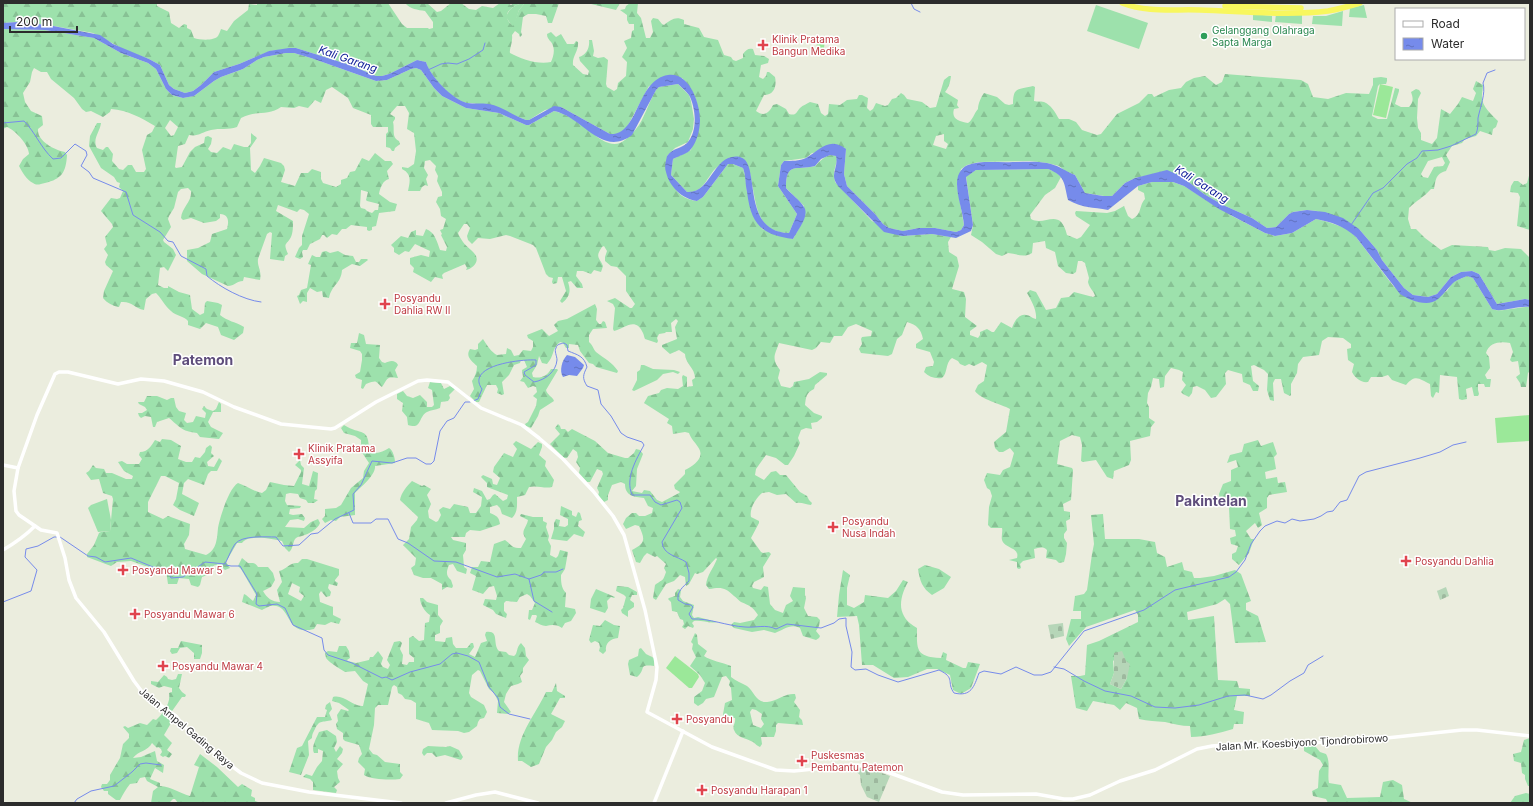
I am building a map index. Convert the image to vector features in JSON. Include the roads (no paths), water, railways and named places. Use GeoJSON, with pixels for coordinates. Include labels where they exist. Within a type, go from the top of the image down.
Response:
{"type":"FeatureCollection","features":[{"type":"Feature","properties":{"kind":"highway"},"geometry":{"type":"LineString","coordinates":[[1122,3],[1147,10],[1198,8]]}},
{"type":"Feature","properties":{"kind":"highway"},"geometry":{"type":"LineString","coordinates":[[1134,3],[1154,7],[1198,8],[1310,8],[1338,7],[1360,3]]}},
{"type":"Feature","properties":{"kind":"highway"},"geometry":{"type":"LineString","coordinates":[[1338,7],[1347,3]]}},
{"type":"Feature","properties":{"kind":"main road","name":"Jalan Mr. Koesbiyono Tjondrobirowo"},"geometry":{"type":"LineString","coordinates":[[18,468],[36,417],[51,382],[59,372],[68,372],[118,384],[141,379],[164,381],[203,392],[234,407],[281,424],[331,429],[336,428],[377,402],[418,381],[443,381],[452,384],[481,408],[522,425],[540,438],[576,473],[617,521],[624,535],[645,610],[657,664],[656,680],[647,712],[712,747],[778,770],[794,771],[853,765],[871,766],[942,792],[963,795],[1036,794],[1069,799],[1090,795],[1120,781],[1155,770],[1197,750],[1212,746],[1236,744],[1275,745],[1377,740],[1468,730],[1530,736]]}},
{"type":"Feature","properties":{"kind":"main road"},"geometry":{"type":"LineString","coordinates":[[3,465],[18,468],[14,491],[16,511],[21,517],[35,526],[24,537],[3,550]]}},
{"type":"Feature","properties":{"kind":"main road","name":"Jalan Ampel Gading Raya"},"geometry":{"type":"LineString","coordinates":[[35,526],[41,530],[55,532],[58,535],[69,580],[76,598],[104,632],[143,693],[176,716],[190,733],[217,755],[241,773],[265,784],[309,792],[401,803]]}},
{"type":"Feature","properties":{"kind":"main road"},"geometry":{"type":"LineString","coordinates":[[654,803],[683,731]]}},
{"type":"Feature","properties":{"kind":"main road"},"geometry":{"type":"LineString","coordinates":[[446,803],[476,795],[495,792],[538,803]]}},
{"type":"Feature","properties":{"kind":"water"},"geometry":{"type":"Polygon","coordinates":[[[17,22],[48,25],[100,35],[113,44],[160,65],[169,85],[174,89],[185,93],[193,91],[214,72],[239,64],[269,51],[296,48],[350,65],[376,76],[389,74],[417,60],[426,62],[432,74],[442,86],[461,101],[467,103],[494,105],[526,120],[529,120],[554,106],[561,107],[610,134],[620,132],[627,126],[633,118],[643,96],[658,79],[668,75],[676,75],[688,84],[696,98],[700,113],[700,124],[699,131],[690,151],[673,159],[671,175],[687,192],[695,191],[702,187],[718,166],[724,161],[731,157],[740,157],[746,162],[750,171],[757,210],[763,221],[773,230],[789,233],[797,214],[778,186],[781,165],[784,161],[806,158],[820,148],[830,144],[840,145],[846,149],[844,174],[847,186],[883,224],[889,228],[903,231],[919,228],[935,228],[956,232],[961,230],[964,225],[957,181],[963,168],[973,163],[1043,162],[1051,164],[1075,175],[1085,193],[1103,196],[1112,196],[1125,183],[1135,178],[1167,170],[1181,176],[1204,194],[1223,205],[1252,218],[1267,228],[1276,227],[1293,212],[1307,210],[1325,212],[1343,218],[1359,229],[1377,250],[1382,260],[1404,288],[1413,295],[1428,297],[1437,294],[1451,277],[1461,272],[1472,271],[1479,274],[1497,304],[1525,299],[1530,300],[1530,307],[1500,310],[1492,309],[1473,278],[1467,276],[1454,282],[1434,302],[1424,303],[1408,299],[1400,294],[1356,237],[1342,227],[1316,219],[1292,233],[1275,236],[1265,233],[1219,209],[1184,186],[1173,182],[1152,182],[1138,186],[1108,210],[1078,205],[1068,200],[1063,181],[1058,175],[1048,169],[976,170],[966,177],[973,225],[971,231],[956,238],[932,234],[902,236],[884,232],[839,187],[834,178],[837,161],[836,156],[830,155],[821,159],[815,166],[790,170],[786,180],[786,188],[802,204],[805,215],[793,239],[782,237],[765,231],[755,220],[751,212],[743,168],[733,164],[728,164],[703,197],[697,201],[686,198],[673,187],[665,168],[667,156],[672,151],[687,143],[691,138],[695,120],[693,106],[689,95],[678,84],[659,87],[632,135],[621,141],[611,142],[602,139],[564,115],[554,111],[529,125],[526,125],[499,113],[466,108],[442,96],[421,70],[416,68],[387,80],[376,81],[294,53],[264,57],[243,69],[221,77],[194,96],[183,98],[172,95],[166,89],[156,69],[148,63],[121,53],[94,38],[45,30],[3,29],[3,23],[17,22]]]}},
{"type":"Feature","properties":{"kind":"water"},"geometry":{"type":"Polygon","coordinates":[[[567,355],[575,357],[584,365],[577,376],[569,375],[563,377],[562,375],[562,366],[567,355]]]}},
{"type":"Feature","properties":{"kind":"waterway"},"geometry":{"type":"LineString","coordinates":[[911,3],[914,9],[920,12]]}},
{"type":"Feature","properties":{"kind":"waterway"},"geometry":{"type":"LineString","coordinates":[[428,70],[441,64],[457,64],[469,59],[483,50],[485,43]]}},
{"type":"Feature","properties":{"kind":"waterway"},"geometry":{"type":"LineString","coordinates":[[1351,225],[1373,193],[1383,188],[1407,164],[1417,158],[1422,151],[1438,150],[1451,146],[1476,134],[1483,96],[1483,83],[1487,73],[1495,70]]}},
{"type":"Feature","properties":{"kind":"waterway"},"geometry":{"type":"LineString","coordinates":[[3,123],[24,121],[53,159],[61,158],[75,144],[86,151],[87,155],[81,166],[89,172],[93,178],[126,192],[133,215],[160,232],[168,241],[173,242],[181,256],[206,269],[207,276],[218,284],[239,296],[261,302]]}},
{"type":"Feature","properties":{"kind":"waterway"},"geometry":{"type":"LineString","coordinates":[[473,401],[478,399],[482,389],[479,381],[481,374],[497,365],[508,362],[536,360],[536,365],[524,372],[525,375],[534,382],[546,377],[555,368],[557,360],[555,351],[556,347],[559,344],[564,343],[567,345],[568,351],[580,356],[584,360],[587,367],[584,376],[585,383],[587,386],[598,390],[601,404],[611,416],[621,433],[627,437],[642,442],[644,445],[632,469],[630,482],[632,495],[650,495],[655,502],[661,505],[677,500],[680,502],[682,508],[662,542],[665,550],[671,555],[686,562],[689,573],[689,581],[679,592],[678,600],[693,607],[689,614],[692,619],[738,626],[765,626],[776,629],[787,624],[821,628],[834,623],[839,619],[846,618],[846,626],[852,652],[851,667],[855,670],[866,669],[898,682],[939,670],[949,678],[954,693],[960,694],[964,694],[971,690],[979,673],[984,671],[1001,674],[1016,667],[1034,675],[1042,675],[1051,672],[1084,631],[1144,610],[1175,590],[1229,577],[1236,572],[1245,560],[1251,544],[1265,526],[1277,521],[1285,523],[1292,519],[1300,521],[1314,519],[1327,512],[1333,511],[1340,502],[1347,500],[1359,476],[1366,472],[1420,458],[1440,452],[1453,445],[1466,442]]}},
{"type":"Feature","properties":{"kind":"waterway"},"geometry":{"type":"LineString","coordinates":[[60,537],[88,556],[96,557],[105,562],[131,558],[153,567],[167,569],[171,578],[183,577],[205,562],[225,564],[235,544],[243,539],[254,537],[276,537],[283,546],[299,545],[311,534],[318,533],[335,519],[354,510],[353,494],[361,485],[372,461],[392,463],[407,458],[416,458],[426,464],[431,464],[434,461],[440,431],[447,421],[454,418],[465,402],[470,402]]}},
{"type":"Feature","properties":{"kind":"waterway"},"geometry":{"type":"LineString","coordinates":[[349,513],[353,523],[371,523],[376,519],[388,519],[398,539],[408,543],[434,561],[456,562],[497,577],[515,574],[529,579],[534,601],[552,612]]}},
{"type":"Feature","properties":{"kind":"waterway"},"geometry":{"type":"LineString","coordinates":[[3,602],[31,591],[37,570],[25,557],[26,549],[38,546],[54,537],[57,537]]}},
{"type":"Feature","properties":{"kind":"waterway"},"geometry":{"type":"LineString","coordinates":[[226,565],[240,566],[257,594],[256,604],[259,606],[277,604],[285,608],[293,625],[322,638],[324,650],[328,655],[352,663],[382,678],[386,677],[392,680],[410,672],[440,664],[452,654],[457,653],[468,656],[479,662],[489,687],[498,698],[500,707],[509,714],[530,719]]}},
{"type":"Feature","properties":{"kind":"waterway"},"geometry":{"type":"LineString","coordinates":[[529,579],[541,575],[544,572],[556,572],[563,569]]}},
{"type":"Feature","properties":{"kind":"waterway"},"geometry":{"type":"LineString","coordinates":[[1054,667],[1064,669],[1105,691],[1131,696],[1155,707],[1175,708],[1199,705],[1228,696],[1245,695],[1263,699],[1304,673],[1308,665],[1323,656]]}},
{"type":"Feature","properties":{"kind":"waterway"},"geometry":{"type":"LineString","coordinates":[[74,803],[77,799],[91,791],[114,786],[140,764],[146,763],[161,765]]}},
{"type":"Feature","properties":{"kind":"place","name":"Gelanggang Olahraga Sapta Marga"},"geometry":{"type":"Point","coordinates":[1204,36]}},
{"type":"Feature","properties":{"kind":"place","name":"Klinik Pratama Bangun Medika"},"geometry":{"type":"Point","coordinates":[763,45]}},
{"type":"Feature","properties":{"kind":"place","name":"Posyandu Dahlia RW II"},"geometry":{"type":"Point","coordinates":[385,304]}},
{"type":"Feature","properties":{"kind":"place","name":"Klinik Pratama Assyifa"},"geometry":{"type":"Point","coordinates":[299,454]}},
{"type":"Feature","properties":{"kind":"place","name":"Posyandu Nusa Indah"},"geometry":{"type":"Point","coordinates":[833,527]}},
{"type":"Feature","properties":{"kind":"place","name":"Posyandu Dahlia"},"geometry":{"type":"Point","coordinates":[1406,561]}},
{"type":"Feature","properties":{"kind":"place","name":"Posyandu Mawar 5"},"geometry":{"type":"Point","coordinates":[123,570]}},
{"type":"Feature","properties":{"kind":"place","name":"Posyandu Mawar 6"},"geometry":{"type":"Point","coordinates":[135,614]}},
{"type":"Feature","properties":{"kind":"place","name":"Posyandu Mawar 4"},"geometry":{"type":"Point","coordinates":[163,666]}},
{"type":"Feature","properties":{"kind":"place","name":"Posyandu"},"geometry":{"type":"Point","coordinates":[677,719]}},
{"type":"Feature","properties":{"kind":"place","name":"Puskesmas Pembantu Patemon"},"geometry":{"type":"Point","coordinates":[802,761]}},
{"type":"Feature","properties":{"kind":"place","name":"Posyandu Harapan 1"},"geometry":{"type":"Point","coordinates":[702,790]}},
{"type":"Feature","properties":{"kind":"district","name":"Patemon"},"geometry":{"type":"Point","coordinates":[203,360]}},
{"type":"Feature","properties":{"kind":"district","name":"Pakintelan"},"geometry":{"type":"Point","coordinates":[1211,501]}},
{"type":"Feature","properties":{"kind":"water label","name":"Kali Garang"},"geometry":{"type":"Point","coordinates":[348,59]}},
{"type":"Feature","properties":{"kind":"water label","name":"Kali Garang"},"geometry":{"type":"Point","coordinates":[1202,184]}}]}
